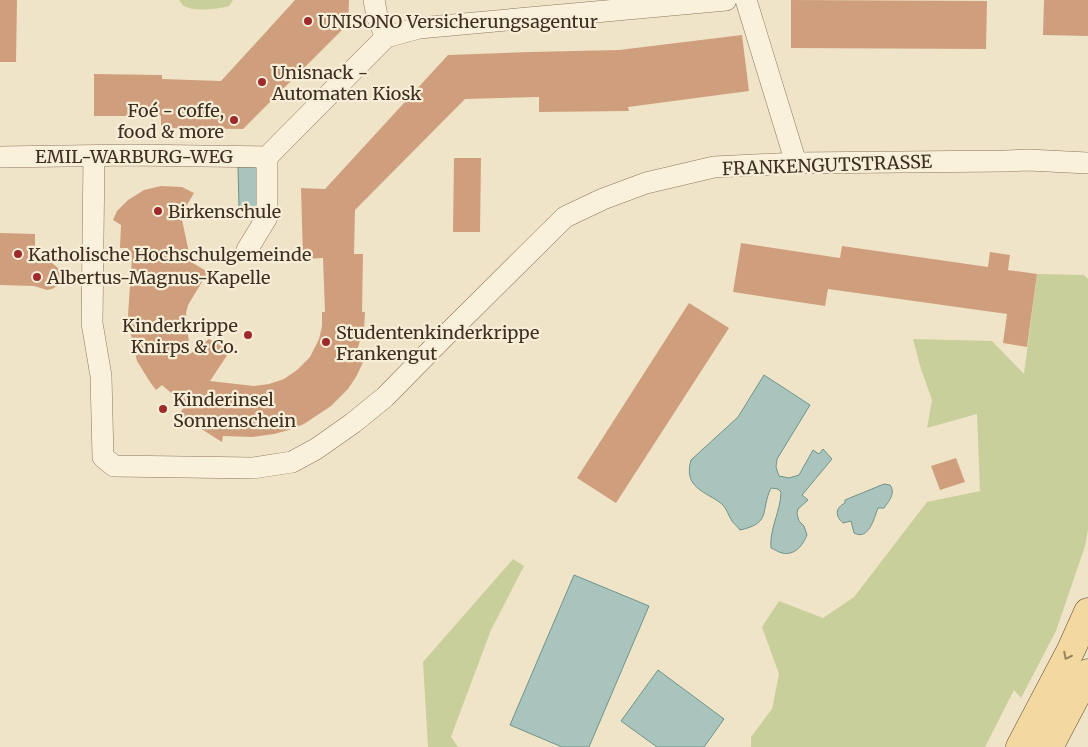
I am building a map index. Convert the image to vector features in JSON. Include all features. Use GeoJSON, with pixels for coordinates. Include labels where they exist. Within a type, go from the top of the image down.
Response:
{"type":"FeatureCollection","features":[{"type":"Feature","properties":{"kind":"main road"},"geometry":{"type":"LineString","coordinates":[[1020,747],[1071,650],[1088,612]]}},
{"type":"Feature","properties":{"kind":"main road"},"geometry":{"type":"LineString","coordinates":[[1049,747],[1088,672]]}},
{"type":"Feature","properties":{"kind":"street"},"geometry":{"type":"LineString","coordinates":[[374,0],[377,16],[386,37]]}},
{"type":"Feature","properties":{"kind":"street"},"geometry":{"type":"LineString","coordinates":[[247,250],[267,217],[267,157],[386,37],[418,28],[726,0]]}},
{"type":"Feature","properties":{"kind":"street"},"geometry":{"type":"LineString","coordinates":[[746,0],[796,163]]}},
{"type":"Feature","properties":{"kind":"street","name":"EMIL-WARBURG-WEG"},"geometry":{"type":"LineString","coordinates":[[0,157],[131,155],[267,157]]}},
{"type":"Feature","properties":{"kind":"street","name":"FRANKENGUTSTRASSE"},"geometry":{"type":"LineString","coordinates":[[94,156],[92,324],[101,376],[103,456],[114,466],[253,468],[292,462],[316,449],[352,423],[385,397],[565,217],[646,182],[714,167],[796,163],[1028,160],[1088,162]]}},
{"type":"Feature","properties":{"kind":"green space"},"geometry":{"type":"Polygon","coordinates":[[[179,0],[233,0],[229,6],[200,9],[188,8],[179,0]]]}},
{"type":"Feature","properties":{"kind":"green space"},"geometry":{"type":"Polygon","coordinates":[[[1037,274],[1084,275],[1088,279],[1088,530],[1085,546],[1056,631],[1021,698],[1014,690],[985,747],[751,747],[751,737],[772,709],[779,674],[762,627],[779,601],[823,618],[854,597],[927,502],[980,491],[977,414],[927,428],[932,400],[913,339],[992,341],[1024,374],[1037,274]]]}},
{"type":"Feature","properties":{"kind":"green space"},"geometry":{"type":"Polygon","coordinates":[[[513,559],[524,566],[491,630],[455,726],[451,737],[458,747],[428,747],[423,662],[513,559]]]}},
{"type":"Feature","properties":{"kind":"water"},"geometry":{"type":"Polygon","coordinates":[[[238,167],[258,167],[258,208],[239,208],[238,167]]]}},
{"type":"Feature","properties":{"kind":"water"},"geometry":{"type":"Polygon","coordinates":[[[764,375],[810,405],[777,459],[776,467],[779,476],[789,478],[799,475],[813,450],[819,454],[823,449],[832,459],[802,495],[808,500],[798,509],[797,514],[807,535],[798,549],[791,553],[781,553],[771,548],[781,492],[778,489],[771,488],[761,520],[757,524],[740,530],[722,504],[697,488],[690,477],[691,460],[738,417],[764,375]]]}},
{"type":"Feature","properties":{"kind":"water"},"geometry":{"type":"Polygon","coordinates":[[[884,484],[890,485],[892,488],[890,500],[884,508],[878,508],[873,522],[864,534],[854,533],[851,521],[843,523],[837,515],[839,507],[845,503],[845,500],[884,484]]]}},
{"type":"Feature","properties":{"kind":"water"},"geometry":{"type":"Polygon","coordinates":[[[574,575],[649,606],[589,747],[562,747],[510,725],[574,575]]]}},
{"type":"Feature","properties":{"kind":"water"},"geometry":{"type":"Polygon","coordinates":[[[658,670],[724,719],[704,747],[657,747],[621,721],[658,670]]]}},
{"type":"Feature","properties":{"kind":"building"},"geometry":{"type":"Polygon","coordinates":[[[0,0],[17,0],[16,62],[0,62],[0,0]]]}},
{"type":"Feature","properties":{"kind":"building"},"geometry":{"type":"Polygon","coordinates":[[[295,0],[349,0],[348,24],[243,129],[161,128],[161,116],[94,116],[94,74],[162,75],[162,79],[221,81],[295,0]]]}},
{"type":"Feature","properties":{"kind":"building"},"geometry":{"type":"Polygon","coordinates":[[[791,0],[987,1],[986,49],[791,48],[791,0]]]}},
{"type":"Feature","properties":{"kind":"building"},"geometry":{"type":"Polygon","coordinates":[[[1044,0],[1088,0],[1088,36],[1043,35],[1044,0]]]}},
{"type":"Feature","properties":{"kind":"building"},"geometry":{"type":"Polygon","coordinates":[[[742,35],[749,91],[628,107],[629,111],[539,112],[539,97],[465,99],[355,210],[354,254],[363,254],[362,312],[365,312],[364,329],[357,350],[367,354],[348,389],[331,406],[304,424],[274,434],[252,437],[223,436],[222,442],[179,415],[185,405],[162,385],[156,390],[137,361],[128,315],[132,257],[127,257],[128,248],[120,248],[121,225],[113,220],[117,211],[128,200],[144,190],[161,186],[182,187],[194,193],[181,215],[191,262],[208,272],[188,305],[186,313],[190,354],[209,339],[230,351],[210,381],[254,386],[269,384],[284,379],[297,370],[310,357],[319,339],[322,326],[322,312],[325,312],[323,258],[303,259],[301,188],[325,189],[448,55],[619,50],[742,35]]]}},
{"type":"Feature","properties":{"kind":"building"},"geometry":{"type":"Polygon","coordinates":[[[454,158],[481,158],[480,232],[453,232],[454,158]]]}},
{"type":"Feature","properties":{"kind":"building"},"geometry":{"type":"Polygon","coordinates":[[[0,233],[35,234],[35,258],[52,263],[58,268],[60,276],[57,286],[47,290],[34,286],[0,285],[0,233]]]}},
{"type":"Feature","properties":{"kind":"building"},"geometry":{"type":"Polygon","coordinates":[[[741,243],[840,258],[842,246],[988,267],[990,252],[1010,255],[1008,270],[1037,274],[1027,347],[1003,343],[1007,314],[828,289],[825,306],[733,292],[741,243]]]}},
{"type":"Feature","properties":{"kind":"building"},"geometry":{"type":"Polygon","coordinates":[[[689,303],[729,328],[616,503],[577,478],[689,303]]]}},
{"type":"Feature","properties":{"kind":"building"},"geometry":{"type":"Polygon","coordinates":[[[956,458],[965,482],[940,490],[931,466],[956,458]]]}},
{"type":"Feature","properties":{"kind":"place","name":"UNISONO Versicherungsagentur"},"geometry":{"type":"Point","coordinates":[308,21]}},
{"type":"Feature","properties":{"kind":"place","name":"Unisnack - Automaten Kiosk"},"geometry":{"type":"Point","coordinates":[262,82]}},
{"type":"Feature","properties":{"kind":"place","name":"Foé - coffe, food & more"},"geometry":{"type":"Point","coordinates":[234,120]}},
{"type":"Feature","properties":{"kind":"place","name":"Birkenschule"},"geometry":{"type":"Point","coordinates":[158,211]}},
{"type":"Feature","properties":{"kind":"place","name":"Katholische Hochschulgemeinde"},"geometry":{"type":"Point","coordinates":[18,254]}},
{"type":"Feature","properties":{"kind":"place","name":"Albertus-Magnus-Kapelle"},"geometry":{"type":"Point","coordinates":[37,277]}},
{"type":"Feature","properties":{"kind":"place","name":"Kinderkrippe Knirps & Co."},"geometry":{"type":"Point","coordinates":[248,335]}},
{"type":"Feature","properties":{"kind":"place","name":"Studentenkinderkrippe Frankengut"},"geometry":{"type":"Point","coordinates":[326,342]}},
{"type":"Feature","properties":{"kind":"place","name":"Kinderinsel Sonnenschein"},"geometry":{"type":"Point","coordinates":[163,409]}}]}
